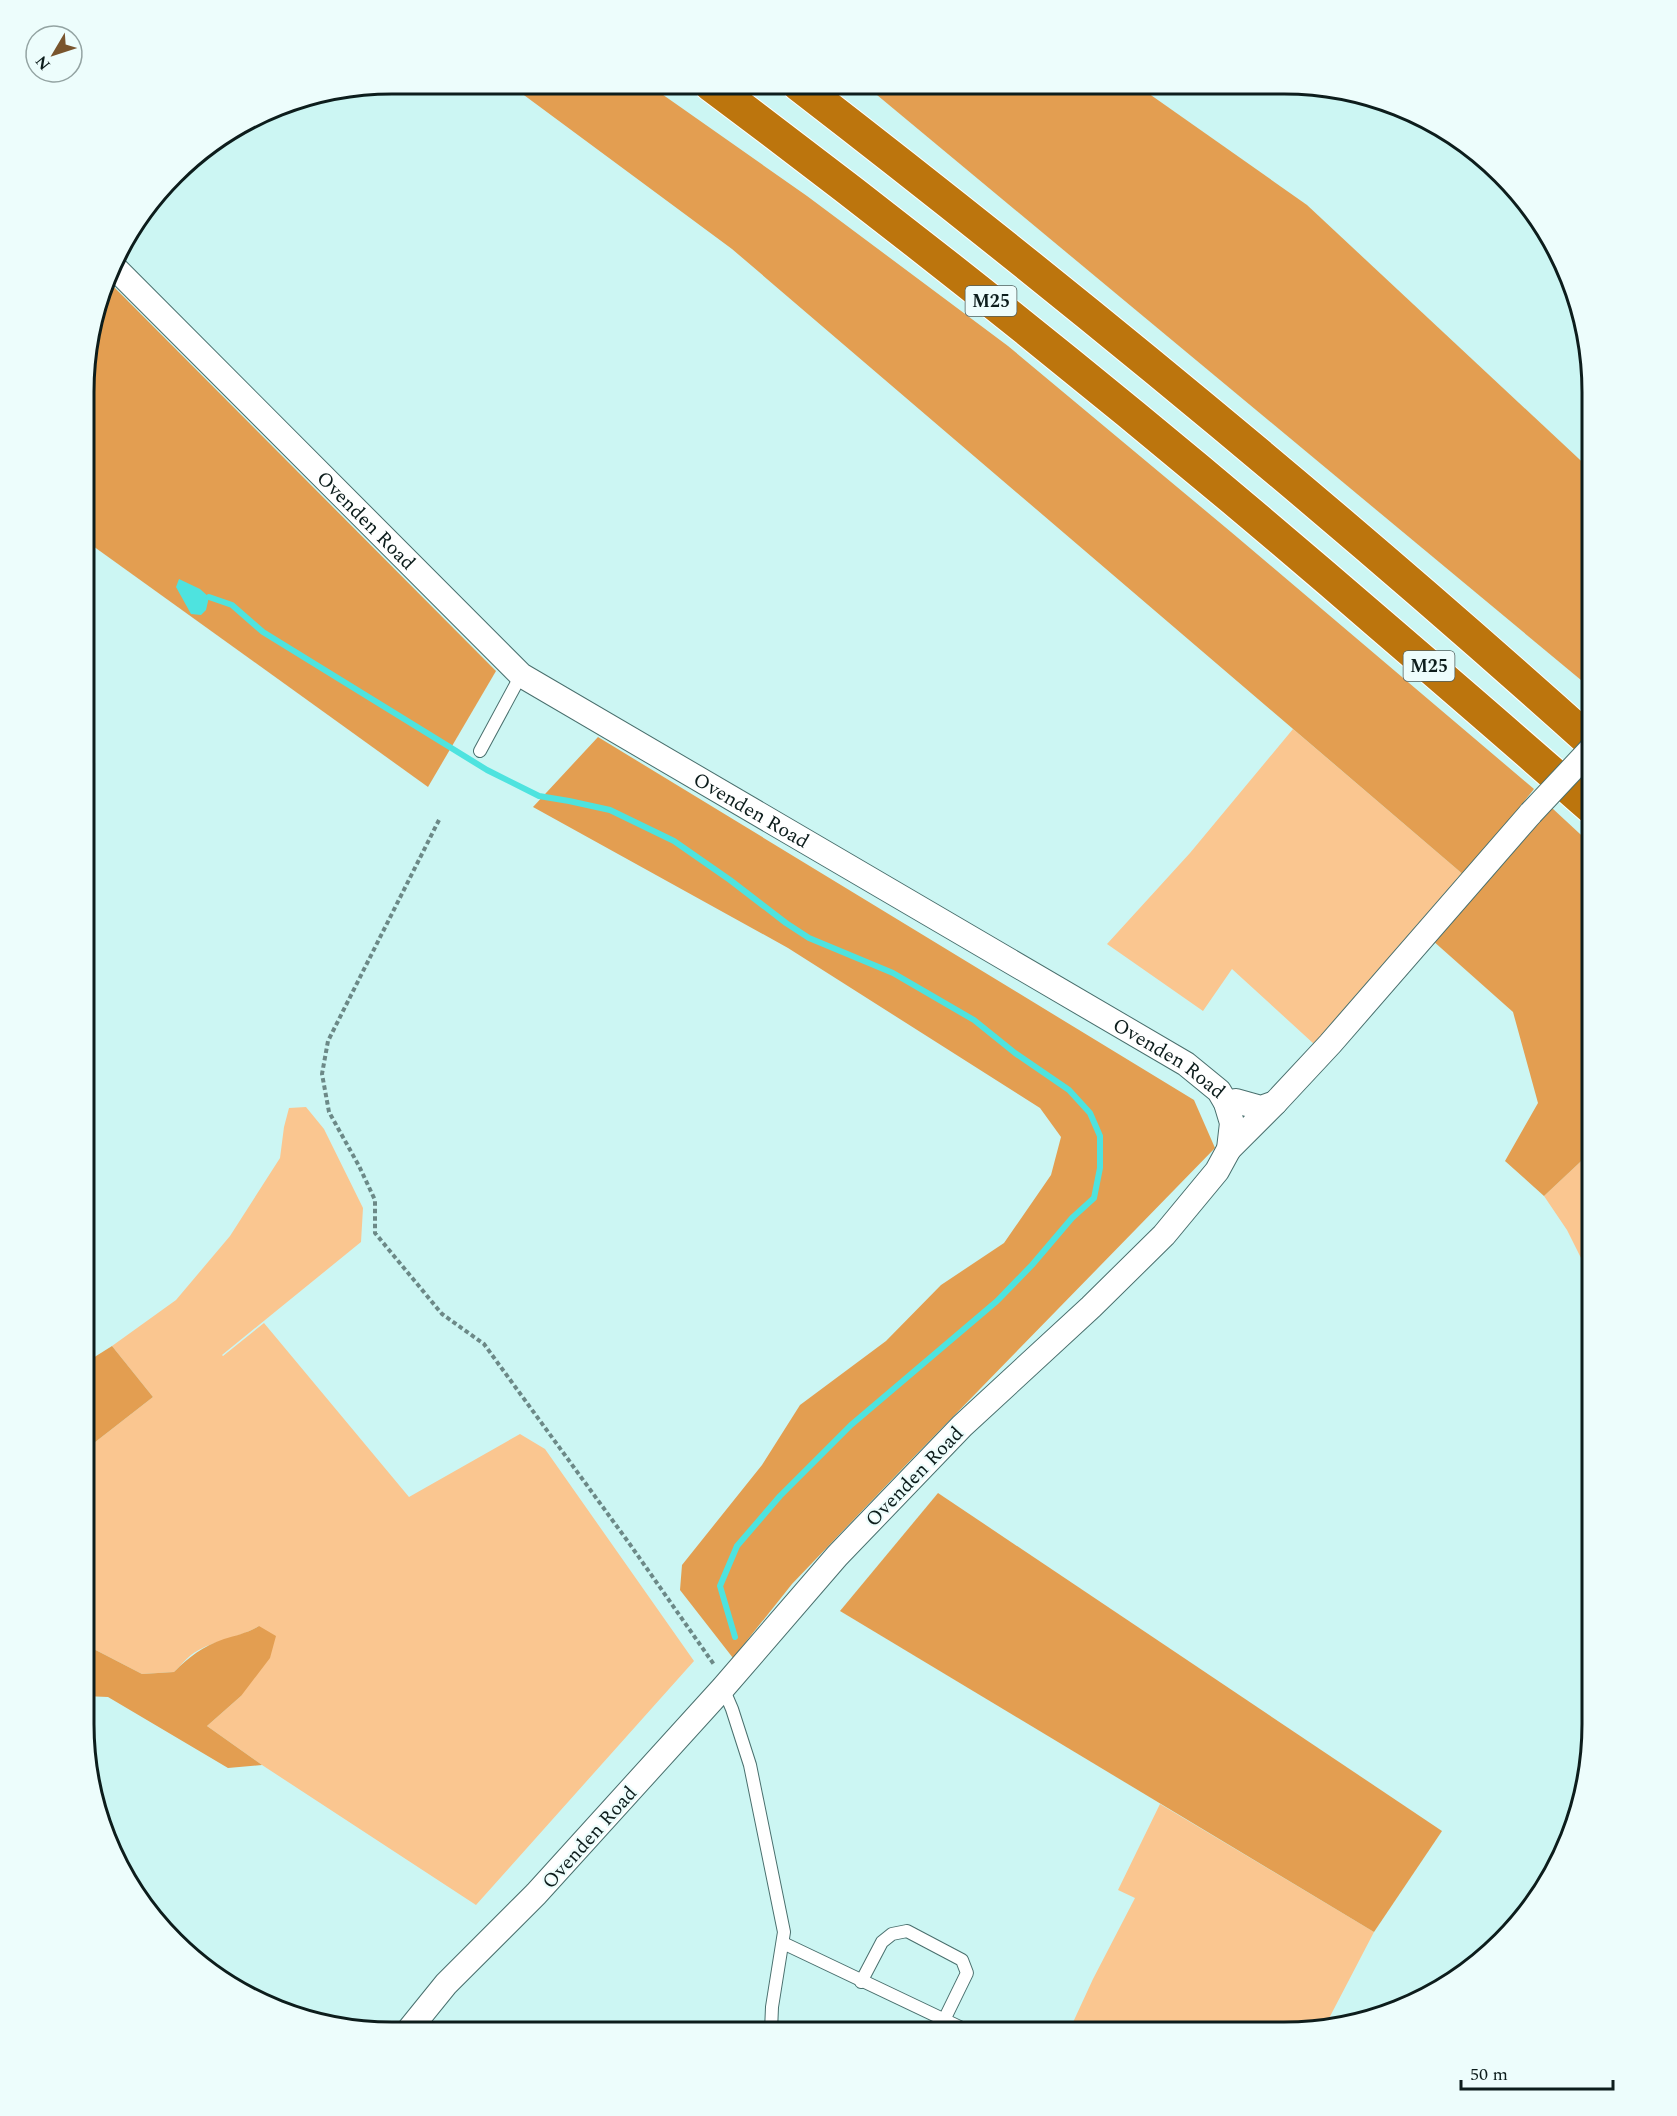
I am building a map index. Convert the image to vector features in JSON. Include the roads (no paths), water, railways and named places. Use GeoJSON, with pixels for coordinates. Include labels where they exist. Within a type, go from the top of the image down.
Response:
{"type":"FeatureCollection","features":[{"type":"Feature","properties":{"kind":"highway","name":"M25"},"geometry":{"type":"LineString","coordinates":[[723,94],[932,253],[1099,387],[1273,532],[1582,799]]}},
{"type":"Feature","properties":{"kind":"highway","name":"M25"},"geometry":{"type":"LineString","coordinates":[[810,94],[881,148],[1124,344],[1304,493],[1509,669],[1582,735]]}},
{"type":"Feature","properties":{"kind":"street","name":"Ovenden Road"},"geometry":{"type":"LineString","coordinates":[[119,272],[521,675],[1186,1064],[1219,1091],[1226,1103],[1232,1123],[1229,1149],[1217,1171],[1164,1235],[1091,1307],[962,1426],[837,1556],[726,1686],[536,1894],[446,1984],[415,2022]]}},
{"type":"Feature","properties":{"kind":"street"},"geometry":{"type":"LineString","coordinates":[[1229,1149],[1330,1044],[1582,757]]}},
{"type":"Feature","properties":{"kind":"street"},"geometry":{"type":"LineString","coordinates":[[1226,1103],[1236,1101],[1261,1108],[1275,1103]]}},
{"type":"Feature","properties":{"kind":"lane"},"geometry":{"type":"LineString","coordinates":[[480,751],[521,675]]}},
{"type":"Feature","properties":{"kind":"lane"},"geometry":{"type":"LineString","coordinates":[[726,1686],[750,1764],[784,1932],[771,2022]]}},
{"type":"Feature","properties":{"kind":"lane"},"geometry":{"type":"LineString","coordinates":[[861,1982],[882,1942],[892,1934],[907,1931],[962,1960],[967,1972],[944,2020]]}},
{"type":"Feature","properties":{"kind":"lane"},"geometry":{"type":"LineString","coordinates":[[783,1943],[948,2022]]}},
{"type":"Feature","properties":{"kind":"water"},"geometry":{"type":"Polygon","coordinates":[[[179,579],[200,589],[209,597],[206,610],[201,615],[191,614],[176,587],[179,579]]]}},
{"type":"Feature","properties":{"kind":"waterway"},"geometry":{"type":"LineString","coordinates":[[209,597],[232,605],[263,632],[487,770],[539,796],[610,810],[674,841],[809,938],[893,973],[974,1020],[1015,1053],[1069,1090],[1090,1113],[1100,1136],[1100,1168],[1094,1198],[1072,1218],[1032,1265],[997,1301],[851,1425],[780,1496],[737,1546],[720,1586],[735,1637]]}}]}
